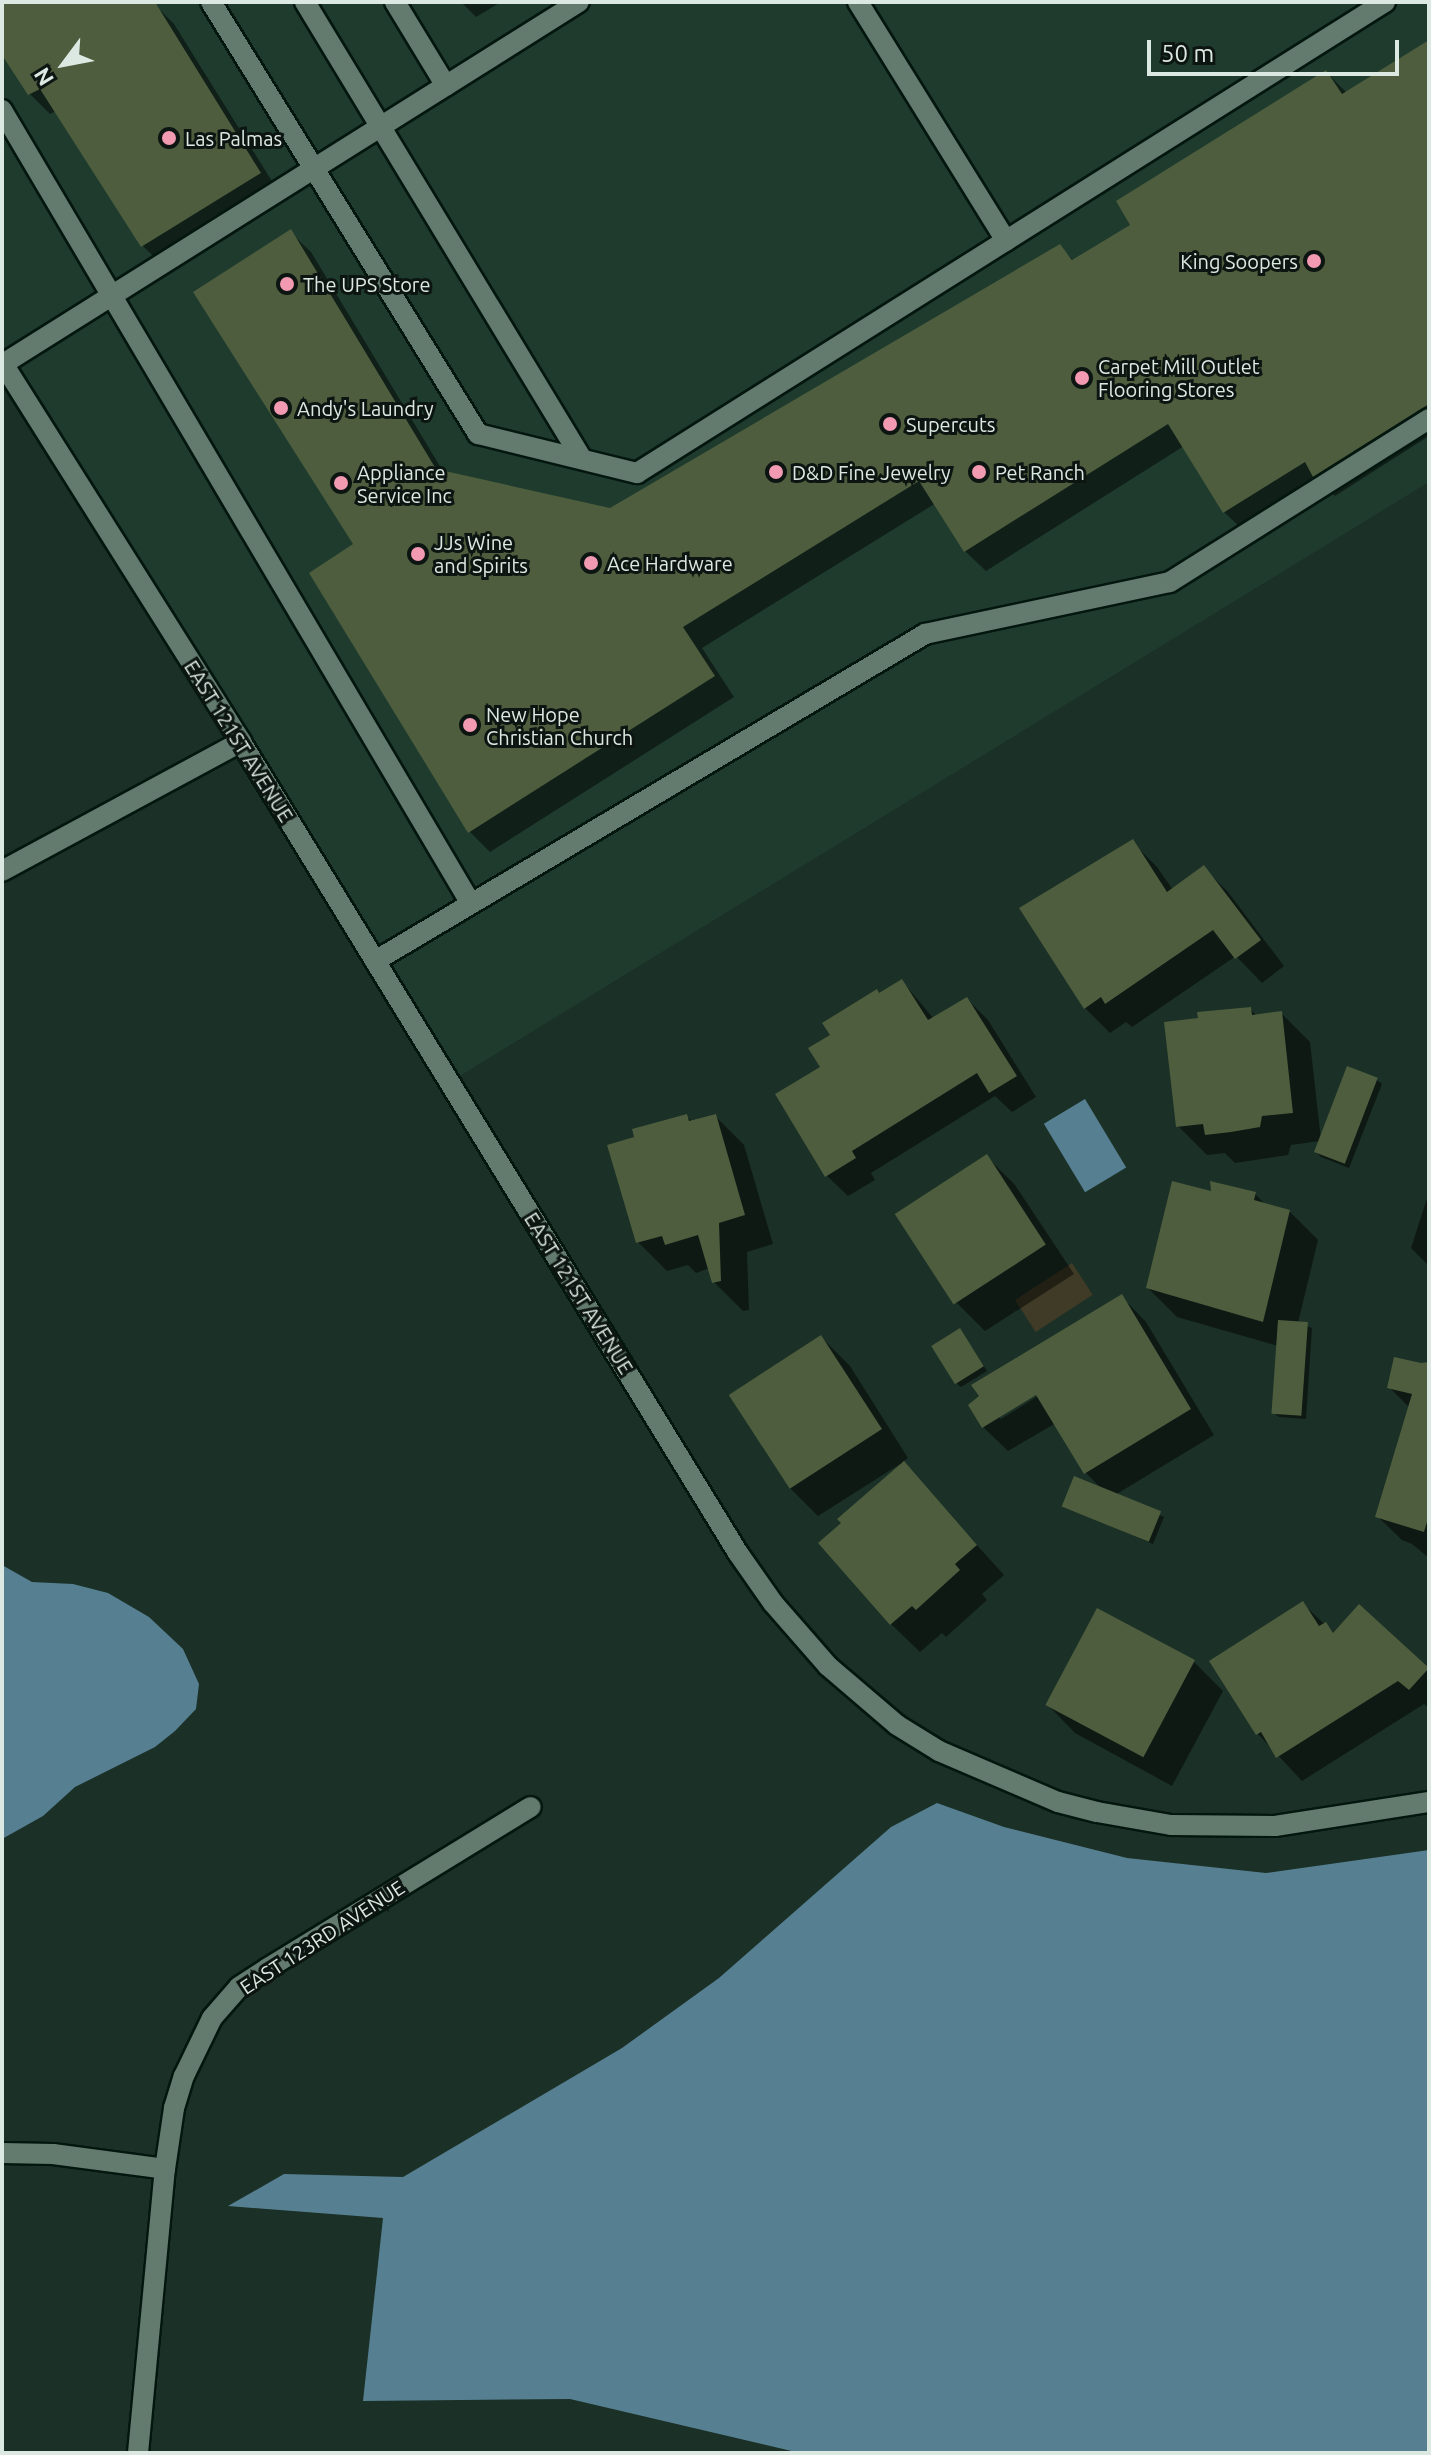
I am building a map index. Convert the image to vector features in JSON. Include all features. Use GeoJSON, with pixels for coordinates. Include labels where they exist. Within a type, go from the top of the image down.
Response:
{"type":"FeatureCollection","features":[{"type":"Feature","properties":{"kind":"street"},"geometry":{"type":"LineString","coordinates":[[211,2],[478,434],[637,473],[1385,2]]}},
{"type":"Feature","properties":{"kind":"street"},"geometry":{"type":"LineString","coordinates":[[305,2],[582,459]]}},
{"type":"Feature","properties":{"kind":"street"},"geometry":{"type":"LineString","coordinates":[[395,2],[446,86]]}},
{"type":"Feature","properties":{"kind":"street"},"geometry":{"type":"LineString","coordinates":[[3,363],[579,2]]}},
{"type":"Feature","properties":{"kind":"street"},"geometry":{"type":"LineString","coordinates":[[858,2],[1006,241]]}},
{"type":"Feature","properties":{"kind":"street"},"geometry":{"type":"LineString","coordinates":[[2,110],[470,902]]}},
{"type":"Feature","properties":{"kind":"street","name":"EAST 121ST AVENUE"},"geometry":{"type":"LineString","coordinates":[[3,363],[241,742],[747,1565],[804,1642],[897,1725],[967,1766],[1058,1802],[1171,1825],[1275,1826],[1429,1802]]}},
{"type":"Feature","properties":{"kind":"street"},"geometry":{"type":"LineString","coordinates":[[375,961],[925,634],[1170,582],[1429,419]]}},
{"type":"Feature","properties":{"kind":"street"},"geometry":{"type":"LineString","coordinates":[[2,871],[241,742]]}},
{"type":"Feature","properties":{"kind":"street","name":"EAST 123RD AVENUE"},"geometry":{"type":"LineString","coordinates":[[138,2453],[165,2169],[174,2108],[184,2076],[212,2018],[239,1987],[531,1807]]}},
{"type":"Feature","properties":{"kind":"street"},"geometry":{"type":"LineString","coordinates":[[2,2153],[53,2154],[165,2169]]}},
{"type":"Feature","properties":{"kind":"shaded area"},"geometry":{"type":"Polygon","coordinates":[[[2,2],[1429,2],[1429,482],[450,1082],[2,362],[2,2]]]}},
{"type":"Feature","properties":{"kind":"shaded area"},"geometry":{"type":"Polygon","coordinates":[[[1072,1263],[1093,1295],[1036,1332],[1015,1300],[1072,1263]]]}},
{"type":"Feature","properties":{"kind":"water"},"geometry":{"type":"Polygon","coordinates":[[[1085,1099],[1126,1168],[1085,1192],[1044,1124],[1085,1099]]]}},
{"type":"Feature","properties":{"kind":"water"},"geometry":{"type":"Polygon","coordinates":[[[2,1565],[32,1582],[73,1584],[108,1593],[149,1617],[183,1649],[199,1684],[196,1709],[155,1747],[75,1787],[43,1816],[2,1839],[2,1565]]]}},
{"type":"Feature","properties":{"kind":"water"},"geometry":{"type":"Polygon","coordinates":[[[937,1803],[1004,1827],[1127,1858],[1266,1873],[1429,1850],[1429,2453],[800,2453],[570,2399],[363,2401],[383,2218],[228,2206],[284,2174],[403,2177],[622,2048],[719,1978],[891,1827],[937,1803]]]}},
{"type":"Feature","properties":{"kind":"building"},"geometry":{"type":"Polygon","coordinates":[[[2,2],[155,2],[261,173],[141,247],[40,89],[28,95],[2,55],[2,2]]]}},
{"type":"Feature","properties":{"kind":"building"},"geometry":{"type":"Polygon","coordinates":[[[1429,40],[1429,404],[1313,477],[1305,462],[1223,513],[1168,424],[964,552],[919,481],[683,627],[715,676],[468,833],[309,573],[353,544],[193,292],[291,229],[436,469],[610,508],[1060,244],[1072,260],[1130,225],[1116,201],[1326,70],[1342,94],[1429,40]]]}},
{"type":"Feature","properties":{"kind":"building"},"geometry":{"type":"Polygon","coordinates":[[[1133,839],[1167,892],[1204,865],[1261,940],[1235,959],[1213,930],[1105,1004],[1101,997],[1084,1009],[1019,908],[1133,839]]]}},
{"type":"Feature","properties":{"kind":"building"},"geometry":{"type":"Polygon","coordinates":[[[902,979],[928,1020],[967,997],[1017,1076],[989,1093],[977,1073],[852,1151],[856,1158],[825,1177],[775,1094],[820,1067],[808,1048],[830,1035],[822,1023],[877,989],[879,993],[902,979]]]}},
{"type":"Feature","properties":{"kind":"building"},"geometry":{"type":"Polygon","coordinates":[[[1251,1007],[1252,1015],[1282,1011],[1293,1113],[1262,1116],[1260,1127],[1231,1132],[1205,1135],[1203,1124],[1176,1127],[1164,1022],[1198,1018],[1197,1012],[1251,1007]]]}},
{"type":"Feature","properties":{"kind":"building"},"geometry":{"type":"Polygon","coordinates":[[[1347,1066],[1378,1078],[1345,1164],[1314,1152],[1347,1066]]]}},
{"type":"Feature","properties":{"kind":"building"},"geometry":{"type":"Polygon","coordinates":[[[687,1114],[689,1121],[716,1114],[745,1215],[719,1223],[721,1281],[712,1283],[698,1235],[665,1245],[662,1236],[636,1243],[607,1145],[634,1137],[632,1129],[687,1114]]]}},
{"type":"Feature","properties":{"kind":"building"},"geometry":{"type":"Polygon","coordinates":[[[987,1154],[1046,1245],[954,1304],[895,1214],[987,1154]]]}},
{"type":"Feature","properties":{"kind":"building"},"geometry":{"type":"Polygon","coordinates":[[[1172,1181],[1211,1191],[1210,1181],[1256,1192],[1254,1200],[1290,1210],[1263,1322],[1146,1288],[1172,1181]]]}},
{"type":"Feature","properties":{"kind":"building"},"geometry":{"type":"Polygon","coordinates":[[[1122,1294],[1191,1409],[1084,1474],[1036,1395],[982,1428],[968,1405],[979,1396],[971,1385],[1122,1294]]]}},
{"type":"Feature","properties":{"kind":"building"},"geometry":{"type":"Polygon","coordinates":[[[1278,1320],[1308,1322],[1301,1416],[1271,1414],[1278,1320]]]}},
{"type":"Feature","properties":{"kind":"building"},"geometry":{"type":"Polygon","coordinates":[[[960,1328],[984,1366],[955,1384],[931,1346],[960,1328]]]}},
{"type":"Feature","properties":{"kind":"building"},"geometry":{"type":"Polygon","coordinates":[[[821,1335],[882,1429],[790,1489],[729,1395],[821,1335]]]}},
{"type":"Feature","properties":{"kind":"building"},"geometry":{"type":"Polygon","coordinates":[[[1394,1357],[1429,1362],[1429,1515],[1424,1532],[1375,1517],[1412,1394],[1387,1388],[1394,1357]]]}},
{"type":"Feature","properties":{"kind":"building"},"geometry":{"type":"Polygon","coordinates":[[[904,1461],[977,1545],[955,1564],[960,1570],[916,1610],[912,1606],[890,1625],[818,1543],[841,1523],[837,1519],[904,1461]]]}},
{"type":"Feature","properties":{"kind":"building"},"geometry":{"type":"Polygon","coordinates":[[[1074,1476],[1161,1511],[1149,1542],[1062,1507],[1074,1476]]]}},
{"type":"Feature","properties":{"kind":"building"},"geometry":{"type":"Polygon","coordinates":[[[1303,1601],[1319,1626],[1326,1622],[1333,1633],[1359,1604],[1429,1668],[1409,1690],[1398,1681],[1276,1758],[1261,1732],[1256,1735],[1209,1661],[1303,1601]]]}},
{"type":"Feature","properties":{"kind":"building"},"geometry":{"type":"Polygon","coordinates":[[[1097,1608],[1195,1660],[1143,1757],[1045,1705],[1097,1608]]]}},
{"type":"Feature","properties":{"kind":"place","name":"Las Palmas"},"geometry":{"type":"Point","coordinates":[169,138]}},
{"type":"Feature","properties":{"kind":"place","name":"King Soopers"},"geometry":{"type":"Point","coordinates":[1314,261]}},
{"type":"Feature","properties":{"kind":"place","name":"The UPS Store"},"geometry":{"type":"Point","coordinates":[287,284]}},
{"type":"Feature","properties":{"kind":"place","name":"Carpet Mill Outlet Flooring Stores"},"geometry":{"type":"Point","coordinates":[1082,378]}},
{"type":"Feature","properties":{"kind":"place","name":"Andy's Laundry"},"geometry":{"type":"Point","coordinates":[281,408]}},
{"type":"Feature","properties":{"kind":"place","name":"Supercuts"},"geometry":{"type":"Point","coordinates":[890,424]}},
{"type":"Feature","properties":{"kind":"place","name":"D&D Fine Jewelry"},"geometry":{"type":"Point","coordinates":[776,472]}},
{"type":"Feature","properties":{"kind":"place","name":"Pet Ranch"},"geometry":{"type":"Point","coordinates":[979,472]}},
{"type":"Feature","properties":{"kind":"place","name":"Appliance Service Inc"},"geometry":{"type":"Point","coordinates":[341,483]}},
{"type":"Feature","properties":{"kind":"place","name":"JJs Wine and Spirits"},"geometry":{"type":"Point","coordinates":[418,554]}},
{"type":"Feature","properties":{"kind":"place","name":"Ace Hardware"},"geometry":{"type":"Point","coordinates":[591,563]}},
{"type":"Feature","properties":{"kind":"place","name":"New Hope Christian Church"},"geometry":{"type":"Point","coordinates":[470,725]}}]}
